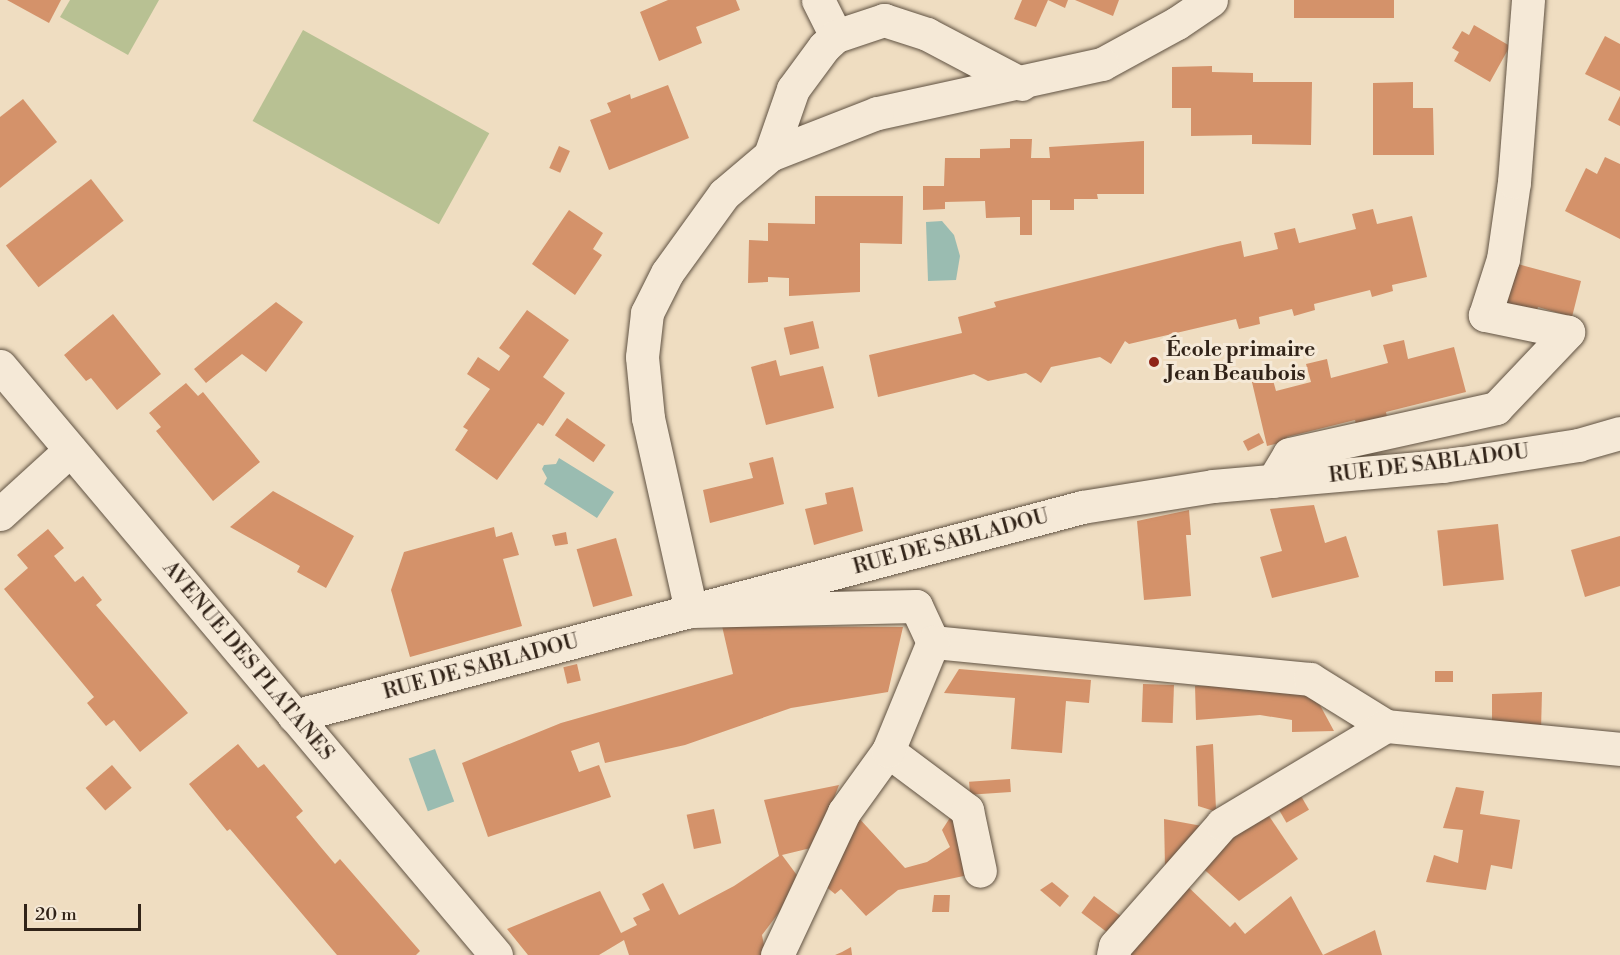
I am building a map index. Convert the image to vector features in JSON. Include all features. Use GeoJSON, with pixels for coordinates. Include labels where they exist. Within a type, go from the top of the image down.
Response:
{"type":"FeatureCollection","features":[{"type":"Feature","properties":{"kind":"street"},"geometry":{"type":"LineString","coordinates":[[818,0],[836,36]]}},
{"type":"Feature","properties":{"kind":"street"},"geometry":{"type":"LineString","coordinates":[[777,955],[844,813],[888,752],[933,642],[916,606],[691,611],[648,418],[642,357],[647,313],[667,273],[724,194],[770,155],[877,113],[969,91],[1022,84],[1102,64],[1177,23],[1210,0]]}},
{"type":"Feature","properties":{"kind":"street"},"geometry":{"type":"LineString","coordinates":[[1274,481],[1289,454],[1496,408],[1568,332],[1485,315],[1503,259],[1514,182],[1528,0]]}},
{"type":"Feature","properties":{"kind":"street"},"geometry":{"type":"LineString","coordinates":[[770,155],[794,89],[836,36],[884,20],[927,34],[1022,84]]}},
{"type":"Feature","properties":{"kind":"street","name":"AVENUE DES PLATANES"},"geometry":{"type":"LineString","coordinates":[[0,366],[496,955]]}},
{"type":"Feature","properties":{"kind":"street","name":"RUE DE SABLADOU"},"geometry":{"type":"LineString","coordinates":[[294,716],[1082,507],[1213,486],[1443,466],[1578,445],[1620,433]]}},
{"type":"Feature","properties":{"kind":"street"},"geometry":{"type":"LineString","coordinates":[[0,514],[70,450]]}},
{"type":"Feature","properties":{"kind":"street"},"geometry":{"type":"LineString","coordinates":[[933,642],[1310,679],[1386,726],[1620,749]]}},
{"type":"Feature","properties":{"kind":"street"},"geometry":{"type":"LineString","coordinates":[[1113,955],[1115,946],[1222,824],[1386,726]]}},
{"type":"Feature","properties":{"kind":"street"},"geometry":{"type":"LineString","coordinates":[[888,752],[967,810],[980,871]]}},
{"type":"Feature","properties":{"kind":"green space"},"geometry":{"type":"Polygon","coordinates":[[[70,0],[159,0],[128,55],[60,17],[70,0]]]}},
{"type":"Feature","properties":{"kind":"green space"},"geometry":{"type":"Polygon","coordinates":[[[303,30],[489,133],[439,224],[253,121],[303,30]]]}},
{"type":"Feature","properties":{"kind":"water"},"geometry":{"type":"Polygon","coordinates":[[[942,221],[954,235],[960,256],[956,280],[928,281],[926,222],[942,221]]]}},
{"type":"Feature","properties":{"kind":"water"},"geometry":{"type":"Polygon","coordinates":[[[559,458],[614,492],[597,518],[544,484],[547,478],[542,469],[544,465],[556,464],[559,458]]]}},
{"type":"Feature","properties":{"kind":"water"},"geometry":{"type":"Polygon","coordinates":[[[435,749],[454,802],[428,811],[409,759],[435,749]]]}},
{"type":"Feature","properties":{"kind":"building"},"geometry":{"type":"Polygon","coordinates":[[[7,0],[61,0],[49,23],[7,0]]]}},
{"type":"Feature","properties":{"kind":"building"},"geometry":{"type":"Polygon","coordinates":[[[668,0],[736,0],[740,10],[696,27],[702,43],[659,61],[640,12],[668,0]]]}},
{"type":"Feature","properties":{"kind":"building"},"geometry":{"type":"Polygon","coordinates":[[[1022,0],[1048,0],[1036,27],[1014,19],[1022,0]]]}},
{"type":"Feature","properties":{"kind":"building"},"geometry":{"type":"Polygon","coordinates":[[[1048,0],[1068,0],[1065,8],[1048,0]]]}},
{"type":"Feature","properties":{"kind":"building"},"geometry":{"type":"Polygon","coordinates":[[[1075,0],[1119,0],[1113,16],[1075,0]]]}},
{"type":"Feature","properties":{"kind":"building"},"geometry":{"type":"Polygon","coordinates":[[[1294,0],[1394,0],[1394,18],[1294,18],[1294,0]]]}},
{"type":"Feature","properties":{"kind":"building"},"geometry":{"type":"Polygon","coordinates":[[[1474,25],[1510,46],[1490,82],[1454,61],[1459,52],[1452,48],[1462,31],[1469,35],[1474,25]]]}},
{"type":"Feature","properties":{"kind":"building"},"geometry":{"type":"Polygon","coordinates":[[[1605,36],[1620,44],[1620,91],[1585,74],[1605,36]]]}},
{"type":"Feature","properties":{"kind":"building"},"geometry":{"type":"Polygon","coordinates":[[[1212,66],[1212,72],[1253,73],[1253,82],[1312,82],[1311,145],[1252,144],[1252,135],[1191,136],[1191,108],[1172,108],[1172,67],[1212,66]]]}},
{"type":"Feature","properties":{"kind":"building"},"geometry":{"type":"Polygon","coordinates":[[[1413,82],[1413,108],[1433,108],[1434,155],[1373,155],[1373,83],[1413,82]]]}},
{"type":"Feature","properties":{"kind":"building"},"geometry":{"type":"Polygon","coordinates":[[[668,85],[689,138],[609,170],[590,120],[611,112],[607,103],[630,94],[631,99],[668,85]]]}},
{"type":"Feature","properties":{"kind":"building"},"geometry":{"type":"Polygon","coordinates":[[[1620,96],[1620,126],[1608,120],[1620,96]]]}},
{"type":"Feature","properties":{"kind":"building"},"geometry":{"type":"Polygon","coordinates":[[[23,99],[57,142],[0,188],[0,117],[23,99]]]}},
{"type":"Feature","properties":{"kind":"building"},"geometry":{"type":"Polygon","coordinates":[[[1010,139],[1032,139],[1031,158],[1050,158],[1049,147],[1144,141],[1144,194],[1097,194],[1098,199],[1074,199],[1074,210],[1050,210],[1050,200],[1032,200],[1032,235],[1020,235],[1020,217],[986,218],[985,201],[945,202],[945,209],[923,210],[923,186],[944,186],[945,158],[980,158],[980,149],[1010,148],[1010,139]]]}},
{"type":"Feature","properties":{"kind":"building"},"geometry":{"type":"Polygon","coordinates":[[[559,146],[570,151],[560,173],[549,168],[559,146]]]}},
{"type":"Feature","properties":{"kind":"building"},"geometry":{"type":"Polygon","coordinates":[[[1605,157],[1620,164],[1620,239],[1565,211],[1586,168],[1597,174],[1605,157]]]}},
{"type":"Feature","properties":{"kind":"building"},"geometry":{"type":"Polygon","coordinates":[[[91,179],[124,221],[39,287],[6,245],[91,179]]]}},
{"type":"Feature","properties":{"kind":"building"},"geometry":{"type":"Polygon","coordinates":[[[815,196],[903,196],[902,244],[860,243],[860,292],[789,296],[789,278],[768,277],[768,282],[748,283],[749,240],[768,241],[768,223],[815,224],[815,196]]]}},
{"type":"Feature","properties":{"kind":"building"},"geometry":{"type":"Polygon","coordinates":[[[1373,209],[1377,224],[1412,216],[1427,277],[1392,285],[1393,291],[1372,297],[1370,290],[1314,304],[1315,310],[1294,316],[1292,309],[1259,317],[1260,324],[1239,329],[1236,319],[1129,344],[1125,341],[1111,364],[1100,357],[1051,367],[1041,383],[1026,373],[988,381],[974,374],[878,397],[869,355],[962,333],[958,317],[996,307],[994,302],[1241,241],[1244,257],[1278,249],[1274,233],[1295,228],[1299,243],[1356,229],[1352,214],[1373,209]]]}},
{"type":"Feature","properties":{"kind":"building"},"geometry":{"type":"Polygon","coordinates":[[[569,210],[603,233],[593,249],[602,255],[575,295],[532,264],[569,210]]]}},
{"type":"Feature","properties":{"kind":"building"},"geometry":{"type":"Polygon","coordinates":[[[1514,263],[1581,281],[1572,317],[1538,307],[1535,317],[1502,309],[1514,263]]]}},
{"type":"Feature","properties":{"kind":"building"},"geometry":{"type":"Polygon","coordinates":[[[276,302],[303,322],[266,372],[242,354],[206,383],[194,369],[276,302]]]}},
{"type":"Feature","properties":{"kind":"building"},"geometry":{"type":"Polygon","coordinates":[[[527,310],[569,340],[543,377],[565,393],[543,426],[538,423],[497,480],[455,450],[468,430],[463,427],[490,389],[467,374],[478,357],[499,371],[510,356],[499,348],[527,310]]]}},
{"type":"Feature","properties":{"kind":"building"},"geometry":{"type":"Polygon","coordinates":[[[113,314],[161,374],[117,410],[91,378],[86,381],[64,355],[113,314]]]}},
{"type":"Feature","properties":{"kind":"building"},"geometry":{"type":"Polygon","coordinates":[[[813,321],[819,348],[790,355],[784,328],[813,321]]]}},
{"type":"Feature","properties":{"kind":"building"},"geometry":{"type":"Polygon","coordinates":[[[1404,340],[1408,359],[1454,347],[1466,392],[1386,412],[1387,417],[1356,424],[1355,420],[1287,437],[1288,441],[1267,446],[1251,378],[1271,373],[1276,391],[1311,382],[1306,364],[1327,359],[1331,378],[1388,363],[1383,345],[1404,340]]]}},
{"type":"Feature","properties":{"kind":"building"},"geometry":{"type":"Polygon","coordinates":[[[776,360],[780,376],[823,366],[834,408],[766,425],[751,367],[776,360]]]}},
{"type":"Feature","properties":{"kind":"building"},"geometry":{"type":"Polygon","coordinates":[[[186,383],[198,396],[203,392],[260,462],[213,501],[156,431],[161,427],[149,413],[186,383]]]}},
{"type":"Feature","properties":{"kind":"building"},"geometry":{"type":"Polygon","coordinates":[[[567,418],[606,445],[593,462],[555,435],[567,418]]]}},
{"type":"Feature","properties":{"kind":"building"},"geometry":{"type":"Polygon","coordinates":[[[1259,433],[1264,443],[1248,451],[1243,441],[1259,433]]]}},
{"type":"Feature","properties":{"kind":"building"},"geometry":{"type":"Polygon","coordinates":[[[773,457],[784,504],[710,523],[703,490],[753,478],[749,463],[773,457]]]}},
{"type":"Feature","properties":{"kind":"building"},"geometry":{"type":"Polygon","coordinates":[[[853,487],[863,531],[814,545],[805,509],[827,504],[825,493],[853,487]]]}},
{"type":"Feature","properties":{"kind":"building"},"geometry":{"type":"Polygon","coordinates":[[[273,491],[354,536],[326,588],[297,572],[300,566],[230,527],[273,491]]]}},
{"type":"Feature","properties":{"kind":"building"},"geometry":{"type":"Polygon","coordinates":[[[1314,505],[1325,543],[1346,536],[1359,577],[1272,598],[1260,557],[1282,551],[1270,509],[1314,505]]]}},
{"type":"Feature","properties":{"kind":"building"},"geometry":{"type":"Polygon","coordinates":[[[1189,510],[1191,535],[1186,535],[1191,596],[1144,600],[1137,521],[1189,510]]]}},
{"type":"Feature","properties":{"kind":"building"},"geometry":{"type":"Polygon","coordinates":[[[1498,524],[1504,580],[1443,586],[1437,530],[1498,524]]]}},
{"type":"Feature","properties":{"kind":"building"},"geometry":{"type":"Polygon","coordinates":[[[494,527],[496,537],[512,532],[519,555],[503,559],[522,626],[410,657],[391,590],[404,552],[494,527]]]}},
{"type":"Feature","properties":{"kind":"building"},"geometry":{"type":"Polygon","coordinates":[[[48,529],[64,548],[54,556],[75,582],[83,576],[102,600],[96,605],[188,713],[140,752],[114,720],[106,726],[87,703],[94,697],[4,589],[28,568],[17,555],[48,529]]]}},
{"type":"Feature","properties":{"kind":"building"},"geometry":{"type":"Polygon","coordinates":[[[566,532],[568,544],[555,546],[552,535],[566,532]]]}},
{"type":"Feature","properties":{"kind":"building"},"geometry":{"type":"Polygon","coordinates":[[[1620,536],[1620,586],[1585,597],[1571,550],[1620,536]]]}},
{"type":"Feature","properties":{"kind":"building"},"geometry":{"type":"Polygon","coordinates":[[[616,538],[633,596],[593,607],[577,549],[616,538]]]}},
{"type":"Feature","properties":{"kind":"building"},"geometry":{"type":"Polygon","coordinates":[[[722,626],[903,627],[888,692],[791,708],[685,745],[605,763],[599,742],[571,751],[579,772],[599,765],[611,797],[488,837],[462,763],[561,723],[733,674],[722,626]]]}},
{"type":"Feature","properties":{"kind":"building"},"geometry":{"type":"Polygon","coordinates":[[[577,664],[581,681],[567,684],[563,667],[577,664]]]}},
{"type":"Feature","properties":{"kind":"building"},"geometry":{"type":"Polygon","coordinates":[[[959,669],[1091,680],[1089,703],[1066,701],[1062,753],[1011,749],[1015,698],[944,693],[959,669]]]}},
{"type":"Feature","properties":{"kind":"building"},"geometry":{"type":"Polygon","coordinates":[[[1435,671],[1453,671],[1453,682],[1435,682],[1435,671]]]}},
{"type":"Feature","properties":{"kind":"building"},"geometry":{"type":"Polygon","coordinates":[[[1143,684],[1174,685],[1173,723],[1142,722],[1143,684]]]}},
{"type":"Feature","properties":{"kind":"building"},"geometry":{"type":"Polygon","coordinates":[[[1195,686],[1255,686],[1314,694],[1334,731],[1292,732],[1292,720],[1260,715],[1196,720],[1195,686]]]}},
{"type":"Feature","properties":{"kind":"building"},"geometry":{"type":"Polygon","coordinates":[[[1542,692],[1541,730],[1492,726],[1492,694],[1542,692]]]}},
{"type":"Feature","properties":{"kind":"building"},"geometry":{"type":"Polygon","coordinates":[[[238,744],[258,768],[264,764],[303,811],[296,817],[335,864],[340,859],[420,951],[416,955],[337,955],[230,829],[227,831],[189,784],[238,744]]]}},
{"type":"Feature","properties":{"kind":"building"},"geometry":{"type":"Polygon","coordinates":[[[1213,744],[1216,809],[1214,811],[1198,806],[1196,746],[1213,744]]]}},
{"type":"Feature","properties":{"kind":"building"},"geometry":{"type":"Polygon","coordinates":[[[112,765],[132,788],[105,811],[86,788],[112,765]]]}},
{"type":"Feature","properties":{"kind":"building"},"geometry":{"type":"Polygon","coordinates":[[[1010,779],[1011,792],[970,795],[969,782],[1010,779]]]}},
{"type":"Feature","properties":{"kind":"building"},"geometry":{"type":"Polygon","coordinates":[[[839,785],[815,847],[782,855],[802,882],[762,935],[766,955],[629,955],[624,940],[599,955],[528,955],[507,929],[600,891],[621,933],[637,925],[633,918],[650,910],[642,894],[663,883],[679,915],[734,886],[779,856],[764,800],[839,785]]]}},
{"type":"Feature","properties":{"kind":"building"},"geometry":{"type":"Polygon","coordinates":[[[1456,787],[1484,791],[1480,814],[1520,820],[1512,869],[1491,865],[1486,890],[1426,882],[1434,855],[1458,863],[1463,830],[1443,828],[1456,787]]]}},
{"type":"Feature","properties":{"kind":"building"},"geometry":{"type":"Polygon","coordinates":[[[1301,796],[1309,810],[1286,823],[1278,809],[1301,796]]]}},
{"type":"Feature","properties":{"kind":"building"},"geometry":{"type":"Polygon","coordinates":[[[714,809],[721,843],[694,849],[687,815],[714,809]]]}},
{"type":"Feature","properties":{"kind":"building"},"geometry":{"type":"Polygon","coordinates":[[[955,810],[973,874],[898,890],[866,916],[841,889],[835,894],[819,881],[856,815],[905,868],[927,862],[950,847],[942,830],[955,810]]]}},
{"type":"Feature","properties":{"kind":"building"},"geometry":{"type":"Polygon","coordinates":[[[1267,813],[1298,859],[1239,901],[1197,863],[1267,813]]]}},
{"type":"Feature","properties":{"kind":"building"},"geometry":{"type":"Polygon","coordinates":[[[1164,819],[1202,826],[1165,867],[1164,819]]]}},
{"type":"Feature","properties":{"kind":"building"},"geometry":{"type":"Polygon","coordinates":[[[1052,882],[1069,896],[1060,907],[1040,890],[1052,882]]]}},
{"type":"Feature","properties":{"kind":"building"},"geometry":{"type":"Polygon","coordinates":[[[1183,882],[1230,927],[1235,922],[1245,934],[1291,896],[1323,955],[1130,955],[1183,882]]]}},
{"type":"Feature","properties":{"kind":"building"},"geometry":{"type":"Polygon","coordinates":[[[934,895],[950,895],[949,912],[932,912],[934,895]]]}},
{"type":"Feature","properties":{"kind":"building"},"geometry":{"type":"Polygon","coordinates":[[[1094,896],[1124,919],[1112,936],[1081,913],[1094,896]]]}},
{"type":"Feature","properties":{"kind":"building"},"geometry":{"type":"Polygon","coordinates":[[[1375,930],[1382,955],[1323,955],[1375,930]]]}},
{"type":"Feature","properties":{"kind":"building"},"geometry":{"type":"Polygon","coordinates":[[[851,947],[852,955],[835,955],[842,952],[851,947]]]}},
{"type":"Feature","properties":{"kind":"place","name":"École primaire Jean Beaubois"},"geometry":{"type":"Point","coordinates":[1154,362]}}]}
